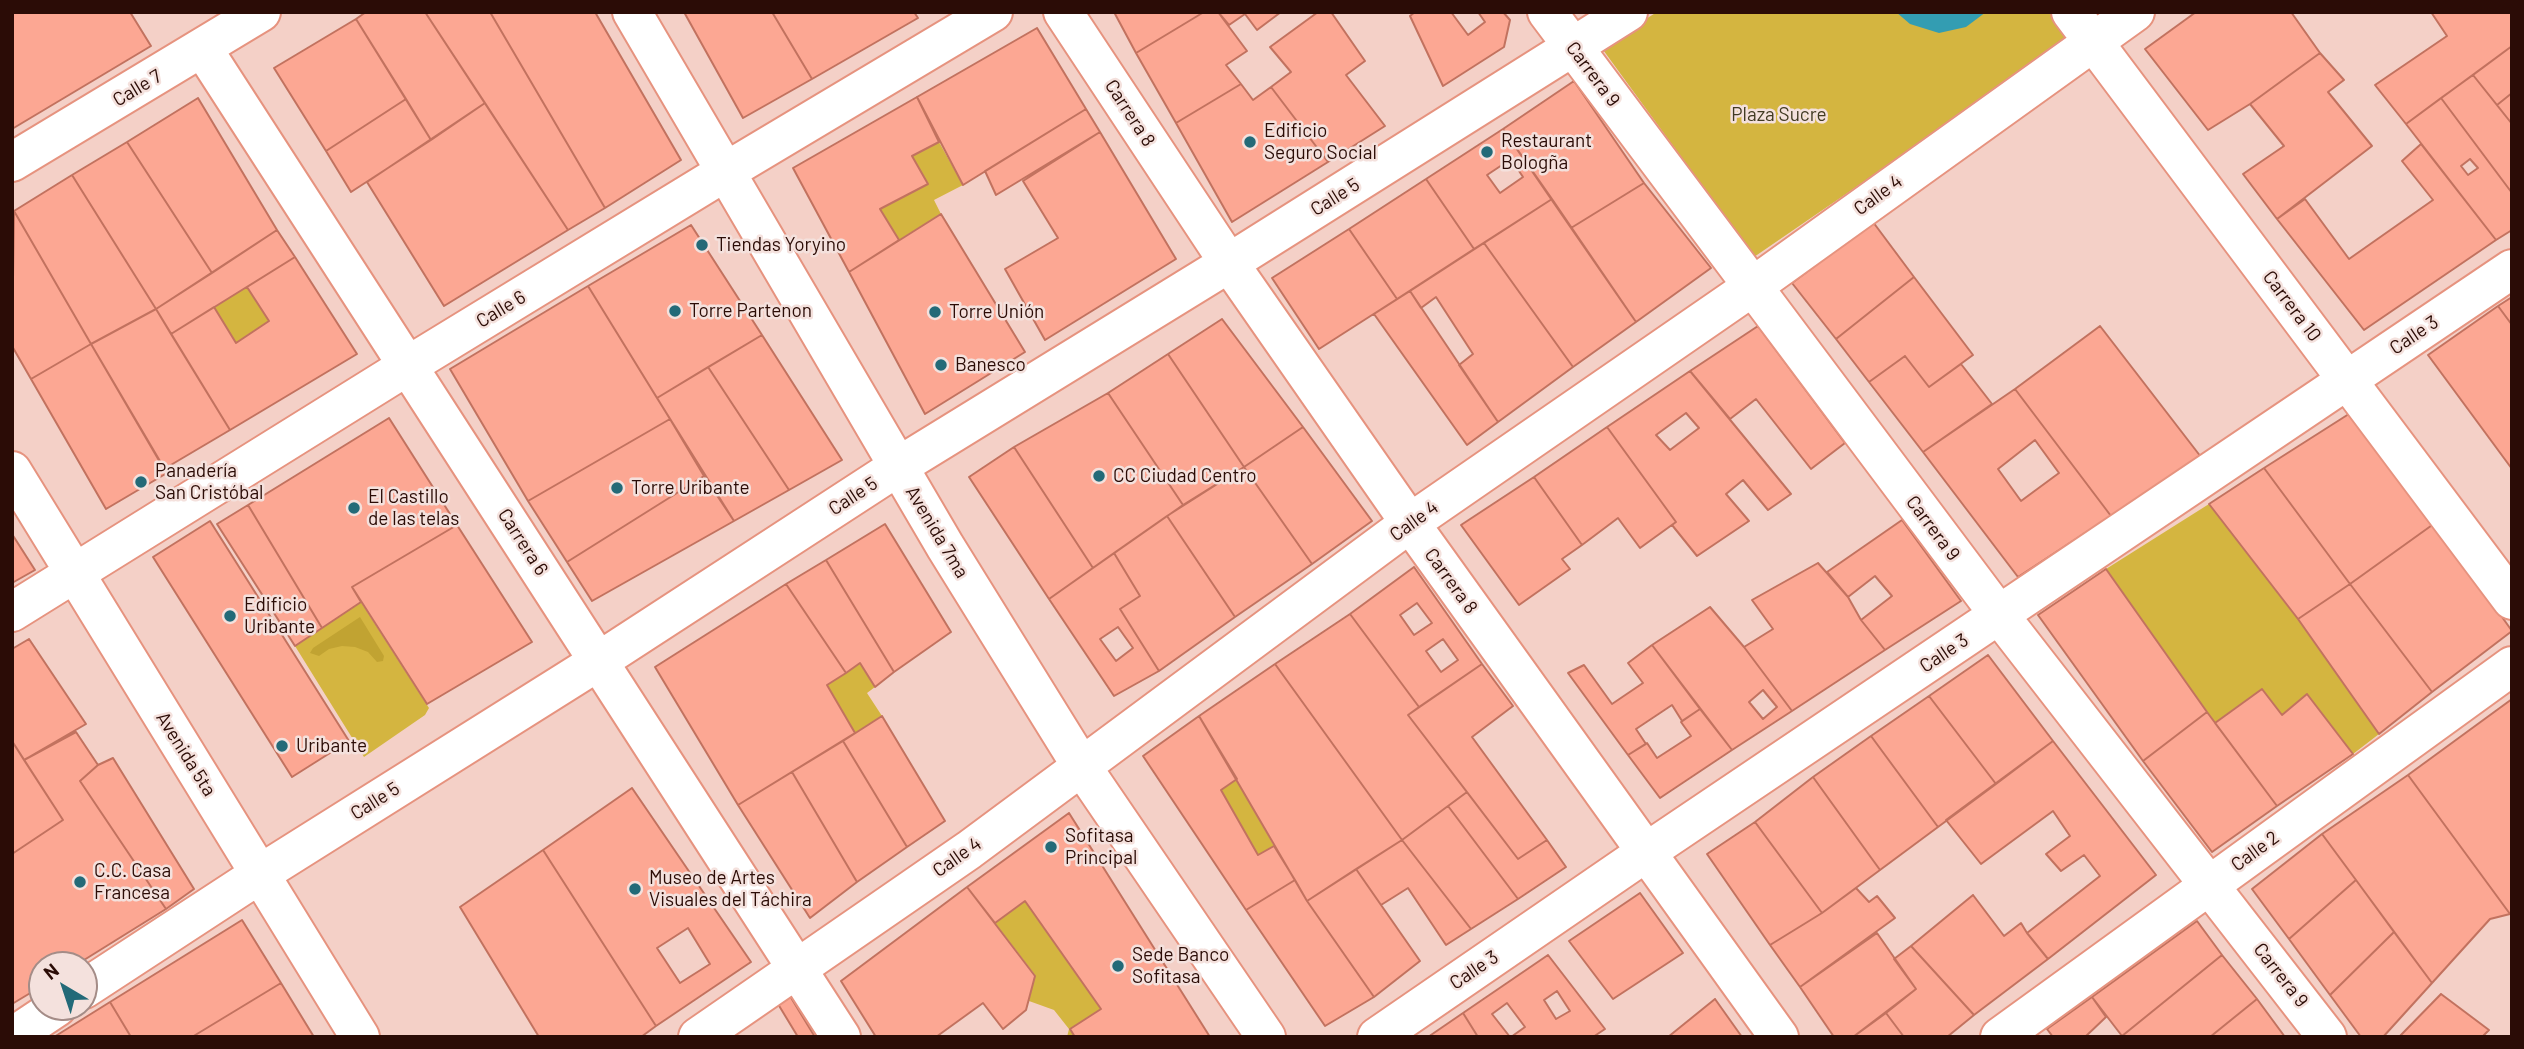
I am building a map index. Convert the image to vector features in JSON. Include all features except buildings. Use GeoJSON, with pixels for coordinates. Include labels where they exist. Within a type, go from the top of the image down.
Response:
{"type":"FeatureCollection","features":[{"type":"Feature","properties":{"kind":"street","name":"Calle 7"},"geometry":{"type":"LineString","coordinates":[[12,162],[261,12]]}},
{"type":"Feature","properties":{"kind":"street","name":"Avenida 7ma"},"geometry":{"type":"LineString","coordinates":[[632,12],[945,546],[1082,767],[1266,1037]]}},
{"type":"Feature","properties":{"kind":"street","name":"Calle 6"},"geometry":{"type":"LineString","coordinates":[[12,612],[409,365],[993,12]]}},
{"type":"Feature","properties":{"kind":"street","name":"Carrera 8"},"geometry":{"type":"LineString","coordinates":[[1063,12],[1229,263],[1410,523],[1779,1037]]}},
{"type":"Feature","properties":{"kind":"street","name":"Carrera 9"},"geometry":{"type":"LineString","coordinates":[[1547,12],[2000,616],[2328,1037]]}},
{"type":"Feature","properties":{"kind":"street","name":"Calle 5"},"geometry":{"type":"LineString","coordinates":[[98,980],[260,874],[599,661],[899,466],[1229,263],[1628,12]]}},
{"type":"Feature","properties":{"kind":"street","name":"Carrera 10"},"geometry":{"type":"LineString","coordinates":[[2071,12],[2512,600]]}},
{"type":"Feature","properties":{"kind":"street","name":"Calle 4"},"geometry":{"type":"LineString","coordinates":[[698,1037],[969,850],[1410,523],[1752,286],[2135,12]]}},
{"type":"Feature","properties":{"kind":"street","name":"Carrera 6"},"geometry":{"type":"LineString","coordinates":[[202,49],[409,365],[841,1037]]}},
{"type":"Feature","properties":{"kind":"street","name":"Calle 3"},"geometry":{"type":"LineString","coordinates":[[1377,1037],[1645,853],[2512,269]]}},
{"type":"Feature","properties":{"kind":"street","name":"Avenida 5ta"},"geometry":{"type":"LineString","coordinates":[[12,471],[360,1037]]}},
{"type":"Feature","properties":{"kind":"street","name":"Calle 2"},"geometry":{"type":"LineString","coordinates":[[2000,1037],[2512,666]]}},
{"type":"Feature","properties":{"kind":"street"},"geometry":{"type":"LineString","coordinates":[[12,1037],[36,1021]]}},
{"type":"Feature","properties":{"kind":"green space","name":"Plaza Sucre"},"geometry":{"type":"Polygon","coordinates":[[[1657,12],[2053,12],[2072,39],[1754,257],[1601,47],[1657,12]]]}},
{"type":"Feature","properties":{"kind":"green space"},"geometry":{"type":"Polygon","coordinates":[[[939,142],[963,185],[934,200],[941,214],[899,240],[880,209],[928,184],[912,156],[939,142]]]}},
{"type":"Feature","properties":{"kind":"green space"},"geometry":{"type":"Polygon","coordinates":[[[247,287],[269,321],[236,343],[214,307],[247,287]]]}},
{"type":"Feature","properties":{"kind":"green space"},"geometry":{"type":"Polygon","coordinates":[[[2209,504],[2298,619],[2379,734],[2353,754],[2308,695],[2282,715],[2262,689],[2215,723],[2106,569],[2209,504]]]}},
{"type":"Feature","properties":{"kind":"green space"},"geometry":{"type":"Polygon","coordinates":[[[361,602],[429,708],[425,715],[364,757],[295,646],[361,602]]]}},
{"type":"Feature","properties":{"kind":"green space"},"geometry":{"type":"Polygon","coordinates":[[[860,663],[875,687],[867,693],[882,716],[855,733],[827,685],[860,663]]]}},
{"type":"Feature","properties":{"kind":"green space"},"geometry":{"type":"Polygon","coordinates":[[[1237,779],[1274,846],[1258,855],[1221,790],[1237,779]]]}},
{"type":"Feature","properties":{"kind":"green space"},"geometry":{"type":"Polygon","coordinates":[[[1025,901],[1101,1009],[1070,1029],[1075,1037],[1067,1037],[1069,1029],[1054,1010],[1029,1001],[1035,975],[995,923],[1025,901]]]}},
{"type":"Feature","properties":{"kind":"shaded area"},"geometry":{"type":"Polygon","coordinates":[[[360,617],[384,656],[383,661],[377,662],[368,652],[355,647],[329,649],[319,656],[310,653],[313,648],[360,617]]]}},
{"type":"Feature","properties":{"kind":"water"},"geometry":{"type":"Polygon","coordinates":[[[1896,12],[1986,12],[1966,27],[1939,33],[1910,24],[1896,12]]]}},
{"type":"Feature","properties":{"kind":"place","name":"Edificio Seguro Social"},"geometry":{"type":"Point","coordinates":[1250,142]}},
{"type":"Feature","properties":{"kind":"place","name":"Restaurant Bologña"},"geometry":{"type":"Point","coordinates":[1487,152]}},
{"type":"Feature","properties":{"kind":"place","name":"Tiendas Yoryino"},"geometry":{"type":"Point","coordinates":[702,245]}},
{"type":"Feature","properties":{"kind":"place","name":"Torre Partenon"},"geometry":{"type":"Point","coordinates":[675,311]}},
{"type":"Feature","properties":{"kind":"place","name":"Torre Unión"},"geometry":{"type":"Point","coordinates":[935,312]}},
{"type":"Feature","properties":{"kind":"place","name":"Banesco"},"geometry":{"type":"Point","coordinates":[941,365]}},
{"type":"Feature","properties":{"kind":"place","name":"CC Ciudad Centro"},"geometry":{"type":"Point","coordinates":[1099,476]}},
{"type":"Feature","properties":{"kind":"place","name":"Panadería San Cristóbal"},"geometry":{"type":"Point","coordinates":[141,482]}},
{"type":"Feature","properties":{"kind":"place","name":"Torre Uribante"},"geometry":{"type":"Point","coordinates":[617,488]}},
{"type":"Feature","properties":{"kind":"place","name":"El Castillo de las telas"},"geometry":{"type":"Point","coordinates":[354,508]}},
{"type":"Feature","properties":{"kind":"place","name":"Edificio Uribante"},"geometry":{"type":"Point","coordinates":[230,616]}},
{"type":"Feature","properties":{"kind":"place","name":"Uribante"},"geometry":{"type":"Point","coordinates":[282,746]}},
{"type":"Feature","properties":{"kind":"place","name":"Sofitasa Principal"},"geometry":{"type":"Point","coordinates":[1051,847]}},
{"type":"Feature","properties":{"kind":"place","name":"C.C. Casa Francesa"},"geometry":{"type":"Point","coordinates":[80,882]}},
{"type":"Feature","properties":{"kind":"place","name":"Museo de Artes Visuales del Táchira"},"geometry":{"type":"Point","coordinates":[635,889]}},
{"type":"Feature","properties":{"kind":"place","name":"Sede Banco Sofitasa"},"geometry":{"type":"Point","coordinates":[1118,966]}}]}
